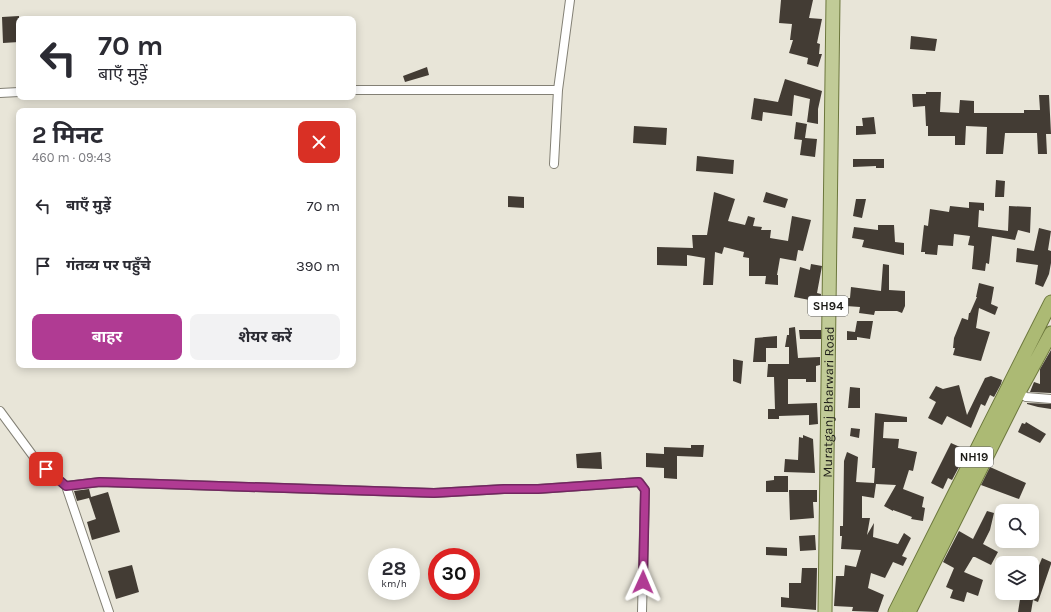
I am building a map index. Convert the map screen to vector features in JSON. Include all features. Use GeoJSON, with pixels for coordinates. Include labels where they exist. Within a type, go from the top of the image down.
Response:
{"type":"FeatureCollection","features":[{"type":"Feature","properties":{"kind":"highway","name":"NH19"},"geometry":{"type":"LineString","coordinates":[[909,612],[1014,390],[1051,302]]}},
{"type":"Feature","properties":{"kind":"highway","name":"NH19"},"geometry":{"type":"LineString","coordinates":[[895,612],[1014,390],[1051,333]]}},
{"type":"Feature","properties":{"kind":"main road","name":"Muratganj Bharwari Road"},"geometry":{"type":"LineString","coordinates":[[825,612],[832,0]]}},
{"type":"Feature","properties":{"kind":"street"},"geometry":{"type":"LineString","coordinates":[[554,164],[558,90],[570,0]]}},
{"type":"Feature","properties":{"kind":"street"},"geometry":{"type":"LineString","coordinates":[[356,90],[558,90]]}},
{"type":"Feature","properties":{"kind":"street"},"geometry":{"type":"LineString","coordinates":[[0,92],[16,92]]}},
{"type":"Feature","properties":{"kind":"street"},"geometry":{"type":"LineString","coordinates":[[1014,390],[1026,397],[1051,399]]}},
{"type":"Feature","properties":{"kind":"street"},"geometry":{"type":"LineString","coordinates":[[0,411],[36,460],[66,486],[109,612]]}},
{"type":"Feature","properties":{"kind":"street"},"geometry":{"type":"LineString","coordinates":[[66,486],[100,482],[434,493],[504,489],[538,489],[639,482],[645,490],[642,612]]}},
{"type":"Feature","properties":{"kind":"building"},"geometry":{"type":"Polygon","coordinates":[[[781,0],[813,0],[809,18],[822,19],[817,43],[820,44],[819,54],[822,54],[818,67],[807,64],[808,58],[789,53],[793,40],[790,40],[792,24],[779,23],[781,0]]]}},
{"type":"Feature","properties":{"kind":"building"},"geometry":{"type":"Polygon","coordinates":[[[16,16],[16,42],[3,43],[2,17],[16,16]]]}},
{"type":"Feature","properties":{"kind":"building"},"geometry":{"type":"Polygon","coordinates":[[[911,36],[937,39],[935,51],[910,49],[911,36]]]}},
{"type":"Feature","properties":{"kind":"building"},"geometry":{"type":"Polygon","coordinates":[[[427,67],[429,75],[405,82],[403,76],[427,67]]]}},
{"type":"Feature","properties":{"kind":"building"},"geometry":{"type":"Polygon","coordinates":[[[785,79],[822,91],[818,109],[818,124],[807,122],[810,99],[794,95],[792,116],[763,112],[762,121],[751,119],[754,98],[778,102],[785,79]]]}},
{"type":"Feature","properties":{"kind":"building"},"geometry":{"type":"Polygon","coordinates":[[[926,92],[941,92],[940,112],[959,113],[960,100],[974,101],[974,113],[1024,113],[1024,110],[1040,110],[1039,95],[1049,95],[1051,134],[1046,134],[1047,154],[1038,154],[1037,133],[1005,133],[1003,154],[986,154],[987,127],[966,126],[965,145],[955,145],[955,136],[928,136],[925,106],[913,107],[912,94],[926,94],[926,92]]]}},
{"type":"Feature","properties":{"kind":"building"},"geometry":{"type":"Polygon","coordinates":[[[874,117],[876,134],[856,135],[856,126],[863,126],[862,118],[874,117]]]}},
{"type":"Feature","properties":{"kind":"building"},"geometry":{"type":"Polygon","coordinates":[[[796,122],[807,124],[805,138],[817,139],[815,157],[800,155],[802,140],[794,139],[796,122]]]}},
{"type":"Feature","properties":{"kind":"building"},"geometry":{"type":"Polygon","coordinates":[[[634,126],[667,128],[666,145],[633,143],[634,126]]]}},
{"type":"Feature","properties":{"kind":"building"},"geometry":{"type":"Polygon","coordinates":[[[697,156],[734,160],[733,174],[696,171],[697,156]]]}},
{"type":"Feature","properties":{"kind":"building"},"geometry":{"type":"Polygon","coordinates":[[[853,159],[884,159],[884,168],[876,168],[876,166],[853,167],[853,159]]]}},
{"type":"Feature","properties":{"kind":"building"},"geometry":{"type":"Polygon","coordinates":[[[996,180],[1005,181],[1004,197],[995,197],[996,180]]]}},
{"type":"Feature","properties":{"kind":"building"},"geometry":{"type":"Polygon","coordinates":[[[714,192],[735,199],[728,221],[745,225],[748,216],[755,218],[753,226],[762,227],[761,230],[771,230],[770,238],[788,241],[792,216],[811,220],[803,251],[798,250],[796,261],[780,258],[777,275],[778,285],[765,284],[766,276],[749,276],[749,258],[743,257],[744,252],[724,247],[722,254],[715,252],[713,285],[703,285],[705,258],[687,255],[687,266],[657,265],[657,247],[693,248],[692,235],[707,235],[714,192]]]}},
{"type":"Feature","properties":{"kind":"building"},"geometry":{"type":"Polygon","coordinates":[[[766,192],[788,199],[785,208],[763,202],[766,192]]]}},
{"type":"Feature","properties":{"kind":"building"},"geometry":{"type":"Polygon","coordinates":[[[508,196],[524,197],[524,208],[508,207],[508,196]]]}},
{"type":"Feature","properties":{"kind":"building"},"geometry":{"type":"Polygon","coordinates":[[[856,199],[866,199],[862,218],[853,216],[856,199]]]}},
{"type":"Feature","properties":{"kind":"building"},"geometry":{"type":"Polygon","coordinates":[[[969,202],[984,203],[984,211],[979,210],[978,227],[1008,231],[1009,206],[1031,207],[1030,233],[1018,230],[1015,240],[992,236],[989,264],[986,263],[985,271],[972,269],[974,246],[968,245],[970,236],[954,234],[953,246],[938,245],[937,255],[925,254],[925,252],[921,252],[924,225],[928,226],[930,209],[949,212],[950,206],[969,208],[969,202]]]}},
{"type":"Feature","properties":{"kind":"building"},"geometry":{"type":"Polygon","coordinates":[[[878,225],[894,225],[895,242],[904,243],[904,255],[862,247],[864,240],[852,238],[854,227],[878,230],[878,225]]]}},
{"type":"Feature","properties":{"kind":"building"},"geometry":{"type":"Polygon","coordinates":[[[1039,228],[1051,231],[1048,250],[1051,251],[1051,263],[1049,274],[1043,287],[1035,284],[1038,265],[1016,262],[1017,248],[1034,251],[1039,228]]]}},
{"type":"Feature","properties":{"kind":"building"},"geometry":{"type":"Polygon","coordinates":[[[811,264],[822,266],[817,293],[821,294],[820,302],[794,297],[800,267],[810,270],[811,264]]]}},
{"type":"Feature","properties":{"kind":"building"},"geometry":{"type":"Polygon","coordinates":[[[883,264],[889,265],[889,290],[905,291],[905,306],[902,313],[897,311],[875,311],[874,315],[859,313],[860,307],[846,306],[846,298],[850,298],[851,287],[881,291],[883,264]]]}},
{"type":"Feature","properties":{"kind":"building"},"geometry":{"type":"Polygon","coordinates":[[[979,283],[994,287],[991,304],[998,307],[995,315],[979,308],[976,328],[990,332],[981,361],[953,355],[955,348],[953,348],[954,338],[962,318],[968,320],[969,313],[977,297],[979,283]]]}},
{"type":"Feature","properties":{"kind":"building"},"geometry":{"type":"Polygon","coordinates":[[[857,321],[873,321],[870,339],[857,337],[857,340],[847,340],[847,331],[855,332],[857,321]]]}},
{"type":"Feature","properties":{"kind":"building"},"geometry":{"type":"Polygon","coordinates":[[[795,327],[798,358],[820,357],[820,365],[816,366],[816,382],[806,382],[806,379],[788,379],[788,404],[817,403],[818,424],[809,425],[809,415],[779,416],[779,419],[768,419],[768,409],[775,409],[774,377],[767,377],[768,364],[789,364],[789,347],[785,347],[787,335],[789,335],[789,328],[795,327]]]}},
{"type":"Feature","properties":{"kind":"building"},"geometry":{"type":"Polygon","coordinates":[[[799,330],[821,330],[821,339],[800,339],[799,330]]]}},
{"type":"Feature","properties":{"kind":"building"},"geometry":{"type":"Polygon","coordinates":[[[777,336],[777,348],[766,348],[766,362],[753,362],[755,338],[777,336]]]}},
{"type":"Feature","properties":{"kind":"building"},"geometry":{"type":"Polygon","coordinates":[[[1051,350],[1051,393],[1030,392],[1034,382],[1040,384],[1040,369],[1051,350]]]}},
{"type":"Feature","properties":{"kind":"building"},"geometry":{"type":"Polygon","coordinates":[[[733,359],[743,361],[741,384],[733,381],[733,359]]]}},
{"type":"Feature","properties":{"kind":"building"},"geometry":{"type":"Polygon","coordinates":[[[991,376],[1002,380],[1001,384],[994,397],[990,395],[985,406],[981,404],[971,428],[947,416],[942,425],[928,418],[936,402],[929,398],[936,386],[943,389],[959,385],[967,415],[985,378],[991,376]]]}},
{"type":"Feature","properties":{"kind":"building"},"geometry":{"type":"Polygon","coordinates":[[[850,387],[860,388],[860,408],[848,408],[850,387]]]}},
{"type":"Feature","properties":{"kind":"building"},"geometry":{"type":"Polygon","coordinates":[[[1027,403],[1051,404],[1051,409],[1038,407],[1027,403]]]}},
{"type":"Feature","properties":{"kind":"building"},"geometry":{"type":"Polygon","coordinates":[[[875,413],[907,417],[907,422],[884,422],[883,438],[899,439],[898,448],[917,452],[913,471],[909,470],[903,489],[924,497],[922,507],[925,508],[923,521],[911,519],[912,517],[893,511],[884,506],[896,485],[876,484],[874,498],[862,496],[862,518],[870,518],[867,535],[874,523],[873,537],[898,544],[904,533],[911,538],[902,556],[907,558],[903,566],[893,562],[885,578],[871,573],[868,588],[884,595],[878,612],[852,611],[853,607],[834,606],[836,576],[844,576],[845,565],[856,567],[861,550],[841,549],[842,536],[840,536],[840,526],[843,526],[844,461],[847,452],[858,457],[856,482],[874,483],[875,468],[872,468],[875,413]]]}},
{"type":"Feature","properties":{"kind":"building"},"geometry":{"type":"Polygon","coordinates":[[[1026,422],[1046,434],[1040,443],[1018,432],[1022,423],[1025,424],[1026,422]]]}},
{"type":"Feature","properties":{"kind":"building"},"geometry":{"type":"Polygon","coordinates":[[[851,428],[860,429],[859,438],[850,436],[851,428]]]}},
{"type":"Feature","properties":{"kind":"building"},"geometry":{"type":"Polygon","coordinates":[[[803,435],[813,439],[815,473],[784,472],[785,459],[798,460],[799,437],[803,438],[803,435]]]}},
{"type":"Feature","properties":{"kind":"building"},"geometry":{"type":"Polygon","coordinates":[[[951,443],[962,448],[956,461],[961,463],[952,480],[948,478],[943,489],[931,483],[951,443]]]}},
{"type":"Feature","properties":{"kind":"building"},"geometry":{"type":"Polygon","coordinates":[[[691,445],[704,445],[703,457],[677,456],[677,479],[664,478],[664,468],[646,467],[646,453],[664,454],[664,447],[691,448],[691,445]]]}},
{"type":"Feature","properties":{"kind":"building"},"geometry":{"type":"Polygon","coordinates":[[[601,452],[602,469],[577,468],[576,454],[601,452]]]}},
{"type":"Feature","properties":{"kind":"building"},"geometry":{"type":"Polygon","coordinates":[[[990,467],[1026,483],[1019,499],[981,485],[990,467]]]}},
{"type":"Feature","properties":{"kind":"building"},"geometry":{"type":"Polygon","coordinates":[[[774,476],[788,476],[788,492],[766,492],[766,481],[774,480],[774,476]]]}},
{"type":"Feature","properties":{"kind":"building"},"geometry":{"type":"Polygon","coordinates":[[[89,489],[91,497],[108,492],[120,532],[92,540],[87,522],[96,519],[89,498],[77,501],[74,491],[89,489]]]}},
{"type":"Feature","properties":{"kind":"building"},"geometry":{"type":"Polygon","coordinates":[[[789,490],[817,490],[817,502],[813,502],[814,518],[790,520],[789,490]]]}},
{"type":"Feature","properties":{"kind":"building"},"geometry":{"type":"Polygon","coordinates":[[[987,511],[994,513],[990,530],[983,544],[998,552],[991,565],[973,557],[964,572],[983,580],[978,596],[967,592],[964,602],[950,598],[953,590],[946,587],[954,568],[943,562],[959,531],[973,539],[987,511]]]}},
{"type":"Feature","properties":{"kind":"building"},"geometry":{"type":"Polygon","coordinates":[[[815,535],[816,550],[800,551],[799,536],[815,535]]]}},
{"type":"Feature","properties":{"kind":"building"},"geometry":{"type":"Polygon","coordinates":[[[766,547],[787,548],[787,556],[766,555],[766,547]]]}},
{"type":"Feature","properties":{"kind":"building"},"geometry":{"type":"Polygon","coordinates":[[[1042,558],[1051,562],[1039,599],[1039,566],[1042,558]]]}},
{"type":"Feature","properties":{"kind":"building"},"geometry":{"type":"Polygon","coordinates":[[[132,565],[139,592],[116,599],[108,571],[132,565]]]}},
{"type":"Feature","properties":{"kind":"building"},"geometry":{"type":"Polygon","coordinates":[[[802,568],[817,568],[816,610],[781,607],[781,597],[789,598],[789,583],[801,583],[802,568]]]}},
{"type":"Feature","properties":{"kind":"building"},"geometry":{"type":"Polygon","coordinates":[[[1020,600],[1033,600],[1031,612],[1018,612],[1020,600]]]}},
{"type":"Feature","properties":{"kind":"route"},"geometry":{"type":"LineString","coordinates":[[46,469],[66,486],[100,482],[434,493],[504,489],[538,489],[639,482],[645,490],[643,582]]}}]}
